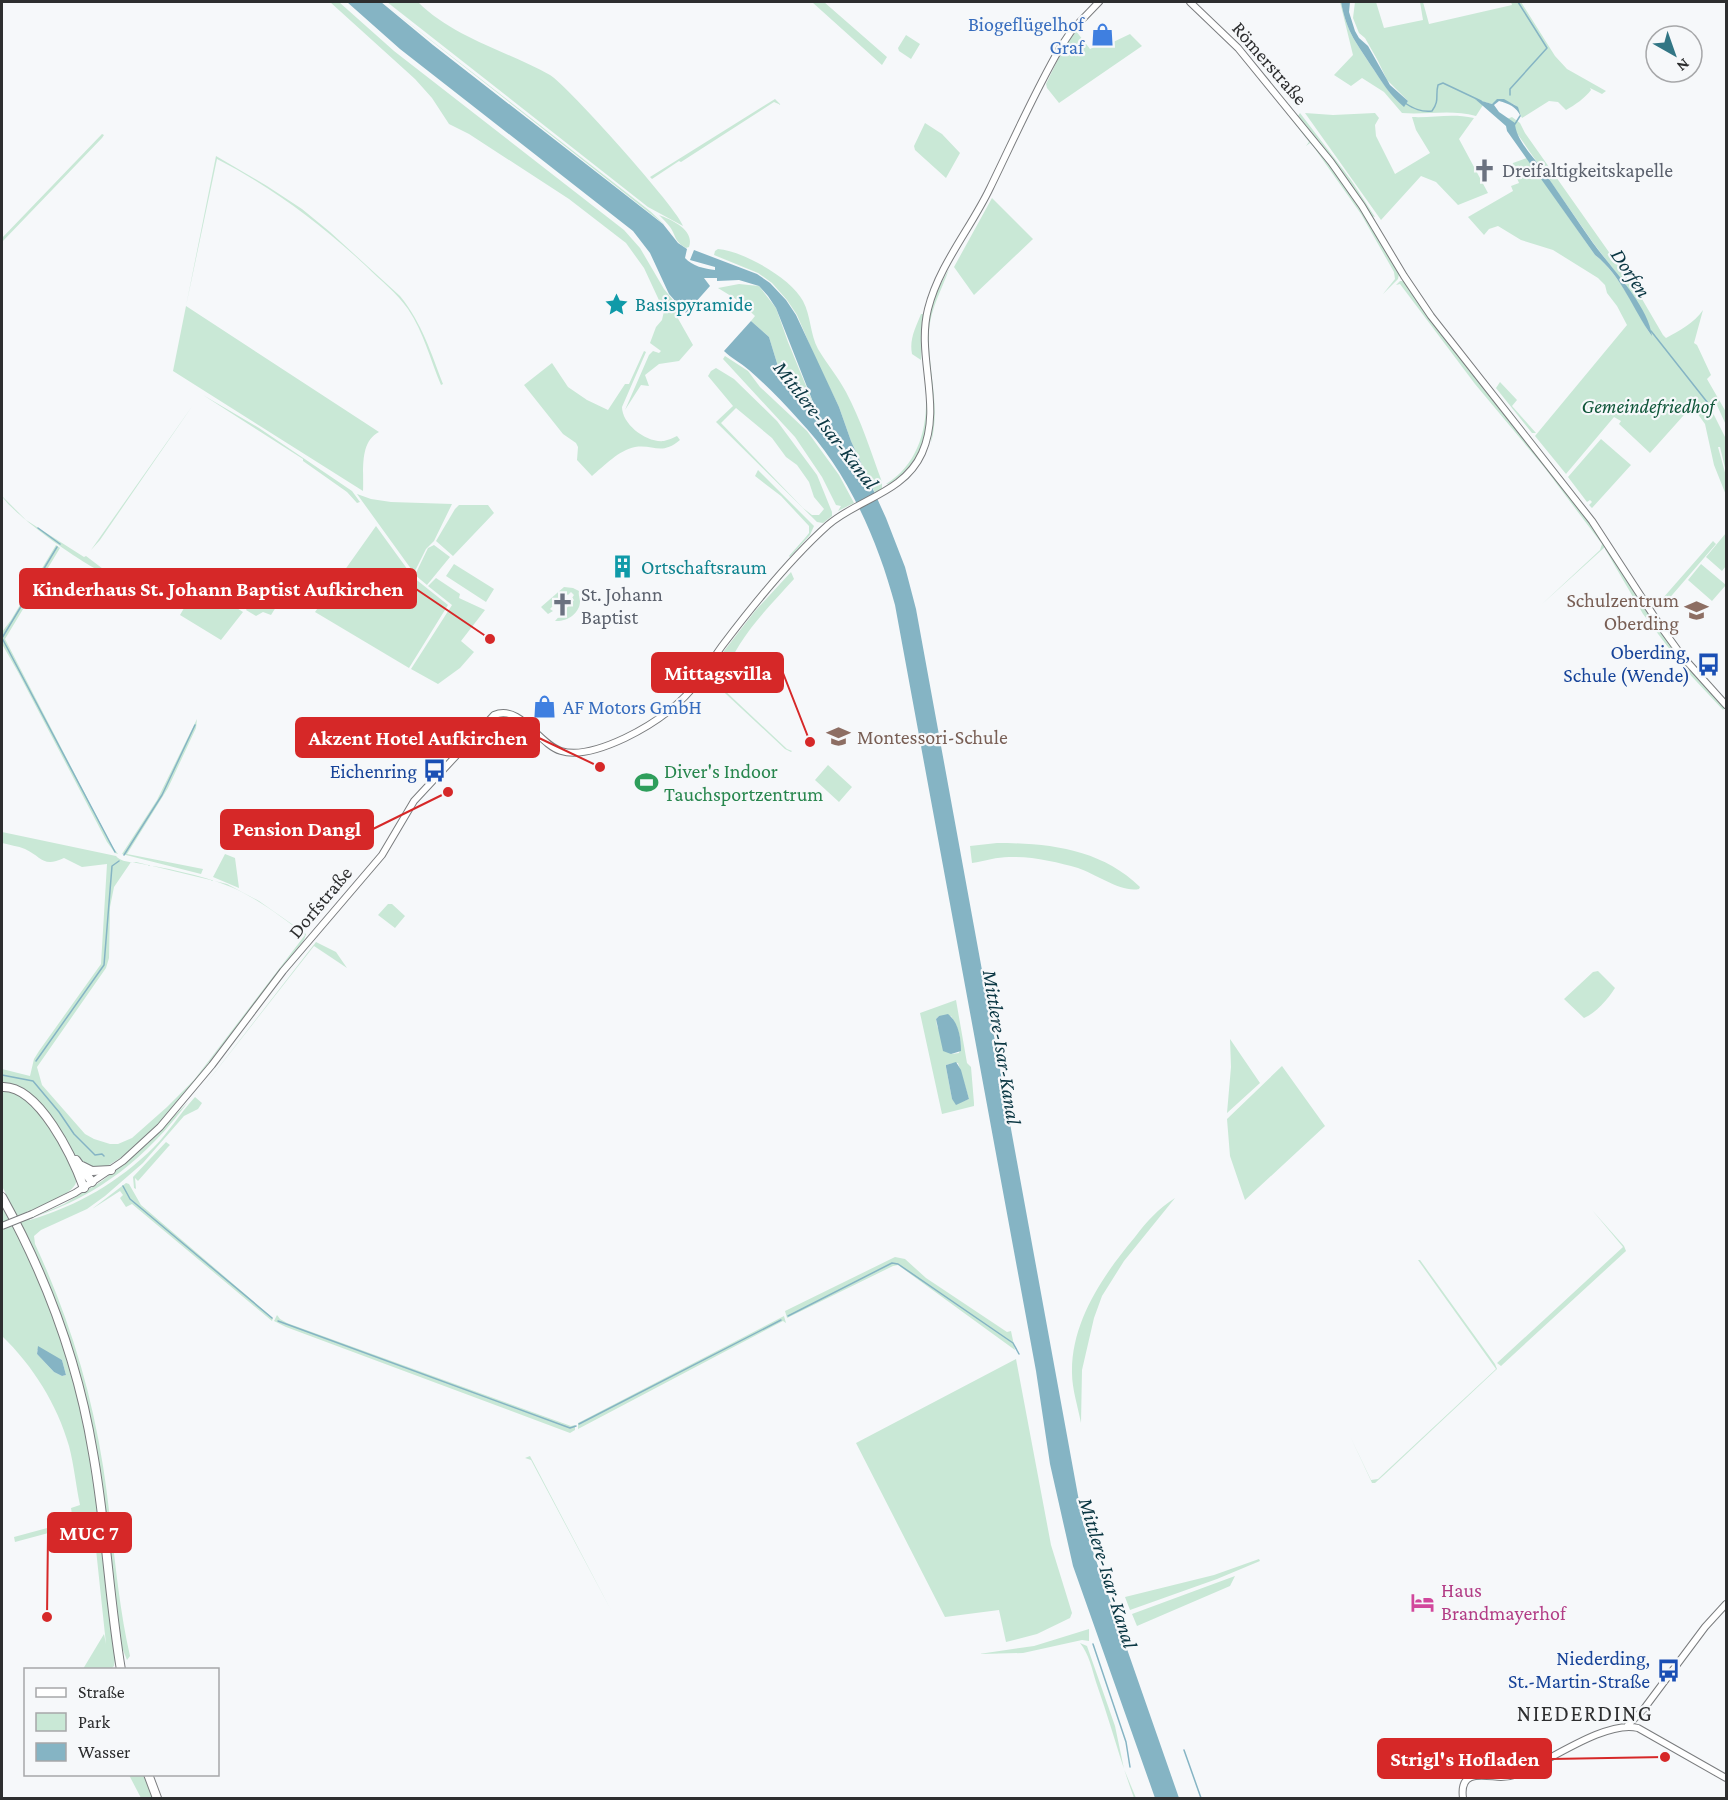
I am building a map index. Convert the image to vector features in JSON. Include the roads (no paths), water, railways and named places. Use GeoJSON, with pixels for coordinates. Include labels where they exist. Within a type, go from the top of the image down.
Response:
{"type":"FeatureCollection","features":[{"type":"Feature","properties":{"kind":"highway"},"geometry":{"type":"LineString","coordinates":[[2,1087],[14,1088],[29,1098],[40,1110],[69,1154],[84,1188]]}},
{"type":"Feature","properties":{"kind":"highway"},"geometry":{"type":"LineString","coordinates":[[69,1154],[80,1164],[93,1182]]}},
{"type":"Feature","properties":{"kind":"highway"},"geometry":{"type":"LineString","coordinates":[[80,1164],[92,1171],[111,1170]]}},
{"type":"Feature","properties":{"kind":"highway"},"geometry":{"type":"LineString","coordinates":[[2,1197],[43,1280],[74,1365],[95,1461],[121,1668]]}},
{"type":"Feature","properties":{"kind":"highway"},"geometry":{"type":"LineString","coordinates":[[149,1776],[157,1798]]}},
{"type":"Feature","properties":{"kind":"street","name":"Dorfstraße"},"geometry":{"type":"LineString","coordinates":[[111,1170],[142,1145],[171,1115],[283,971],[382,855],[414,801],[494,715],[504,713],[515,717],[548,744],[559,751],[568,753],[607,745],[645,727],[666,714],[686,695],[746,616],[812,540],[836,518],[882,493],[909,472],[925,446],[931,417],[924,341],[927,313],[932,296],[981,206],[1065,39],[1099,2]]}},
{"type":"Feature","properties":{"kind":"street","name":"Römerstraße"},"geometry":{"type":"LineString","coordinates":[[1190,2],[1238,48],[1351,190],[1431,316],[1582,508],[1686,661],[1726,705]]}},
{"type":"Feature","properties":{"kind":"street"},"geometry":{"type":"LineString","coordinates":[[2,1226],[84,1188],[111,1170]]}},
{"type":"Feature","properties":{"kind":"street"},"geometry":{"type":"LineString","coordinates":[[1463,1798],[1463,1788],[1467,1780],[1475,1775],[1512,1776],[1592,1737],[1628,1725],[1643,1710],[1705,1627],[1726,1604]]}},
{"type":"Feature","properties":{"kind":"street"},"geometry":{"type":"LineString","coordinates":[[1628,1725],[1638,1728],[1726,1779]]}},
{"type":"Feature","properties":{"kind":"water","name":"Mittlere-Isar-Kanal"},"geometry":{"type":"Polygon","coordinates":[[[347,2],[381,2],[663,224],[678,243],[687,249],[685,258],[691,263],[715,270],[715,267],[690,260],[694,250],[757,274],[770,283],[796,315],[839,407],[851,441],[886,518],[905,567],[916,609],[1083,1523],[1179,1798],[1155,1798],[1073,1566],[1050,1464],[1036,1371],[895,605],[888,580],[858,506],[831,460],[780,400],[749,370],[724,351],[751,321],[769,337],[780,373],[813,402],[776,308],[759,286],[739,280],[717,281],[717,278],[704,278],[710,286],[686,313],[669,294],[650,253],[633,231],[400,49],[347,2]]]}},
{"type":"Feature","properties":{"kind":"water"},"geometry":{"type":"Polygon","coordinates":[[[1341,2],[1350,2],[1349,12],[1355,31],[1368,46],[1390,85],[1408,101],[1404,107],[1388,90],[1358,45],[1346,22],[1341,2]]]}},
{"type":"Feature","properties":{"kind":"water"},"geometry":{"type":"Polygon","coordinates":[[[1475,99],[1492,104],[1497,99],[1504,99],[1518,107],[1521,117],[1517,110],[1509,104],[1499,101],[1494,105],[1499,112],[1515,123],[1524,146],[1593,243],[1628,287],[1644,312],[1652,336],[1620,283],[1595,255],[1507,131],[1506,126],[1475,99]]]}},
{"type":"Feature","properties":{"kind":"water"},"geometry":{"type":"Polygon","coordinates":[[[948,1014],[957,1026],[961,1041],[961,1051],[951,1054],[943,1051],[936,1019],[948,1014]]]}},
{"type":"Feature","properties":{"kind":"water"},"geometry":{"type":"Polygon","coordinates":[[[956,1062],[961,1070],[969,1099],[956,1105],[952,1099],[946,1065],[956,1062]]]}},
{"type":"Feature","properties":{"kind":"water"},"geometry":{"type":"Polygon","coordinates":[[[38,1346],[62,1360],[66,1375],[62,1376],[54,1372],[37,1354],[38,1346]]]}},
{"type":"Feature","properties":{"kind":"waterway","name":"Dorfen"},"geometry":{"type":"LineString","coordinates":[[1510,95],[1510,89],[1547,48],[1518,2]]}},
{"type":"Feature","properties":{"kind":"waterway","name":"Dorfen"},"geometry":{"type":"LineString","coordinates":[[1405,103],[1418,110],[1432,111],[1437,101],[1438,85],[1443,83],[1481,101]]}},
{"type":"Feature","properties":{"kind":"waterway","name":"Dorfen"},"geometry":{"type":"LineString","coordinates":[[1515,124],[1520,116]]}},
{"type":"Feature","properties":{"kind":"waterway","name":"Dorfen"},"geometry":{"type":"LineString","coordinates":[[1651,331],[1711,407]]}},
{"type":"Feature","properties":{"kind":"waterway"},"geometry":{"type":"LineString","coordinates":[[38,528],[60,544]]}},
{"type":"Feature","properties":{"kind":"waterway"},"geometry":{"type":"LineString","coordinates":[[57,547],[2,638],[115,852]]}},
{"type":"Feature","properties":{"kind":"waterway"},"geometry":{"type":"LineString","coordinates":[[124,855],[162,795],[195,725]]}},
{"type":"Feature","properties":{"kind":"waterway"},"geometry":{"type":"LineString","coordinates":[[36,1061],[104,965],[112,866],[119,861]]}},
{"type":"Feature","properties":{"kind":"waterway"},"geometry":{"type":"LineString","coordinates":[[2,1075],[33,1081],[74,1134],[95,1155],[104,1156]]}},
{"type":"Feature","properties":{"kind":"waterway"},"geometry":{"type":"LineString","coordinates":[[123,1186],[130,1199],[272,1318]]}},
{"type":"Feature","properties":{"kind":"waterway"},"geometry":{"type":"LineString","coordinates":[[788,1316],[892,1263],[898,1264],[1013,1343],[1019,1354]]}},
{"type":"Feature","properties":{"kind":"waterway"},"geometry":{"type":"LineString","coordinates":[[579,1424],[781,1320]]}},
{"type":"Feature","properties":{"kind":"waterway"},"geometry":{"type":"LineString","coordinates":[[278,1321],[570,1428],[576,1426]]}},
{"type":"Feature","properties":{"kind":"waterway"},"geometry":{"type":"LineString","coordinates":[[1093,1644],[1126,1742],[1130,1767]]}},
{"type":"Feature","properties":{"kind":"waterway"},"geometry":{"type":"LineString","coordinates":[[1184,1750],[1201,1798]]}},
{"type":"Feature","properties":{"kind":"place","name":"Biogeflügelhof Graf"},"geometry":{"type":"Point","coordinates":[1102,35]}},
{"type":"Feature","properties":{"kind":"place","name":"Dreifaltigkeitskapelle"},"geometry":{"type":"Point","coordinates":[1484,170]}},
{"type":"Feature","properties":{"kind":"place","name":"Basispyramide"},"geometry":{"type":"Point","coordinates":[617,304]}},
{"type":"Feature","properties":{"kind":"place","name":"Ortschaftsraum"},"geometry":{"type":"Point","coordinates":[623,567]}},
{"type":"Feature","properties":{"kind":"place","name":"St. Johann Baptist"},"geometry":{"type":"Point","coordinates":[563,605]}},
{"type":"Feature","properties":{"kind":"place","name":"Schulzentrum Oberding"},"geometry":{"type":"Point","coordinates":[1697,611]}},
{"type":"Feature","properties":{"kind":"place","name":"Kinderhaus St. Johann Baptist Aufkirchen"},"geometry":{"type":"Point","coordinates":[490,639]}},
{"type":"Feature","properties":{"kind":"place","name":"Oberding, Schule (Wende)"},"geometry":{"type":"Point","coordinates":[1708,664]}},
{"type":"Feature","properties":{"kind":"place","name":"AF Motors GmbH"},"geometry":{"type":"Point","coordinates":[545,707]}},
{"type":"Feature","properties":{"kind":"place","name":"Montessori-Schule"},"geometry":{"type":"Point","coordinates":[839,737]}},
{"type":"Feature","properties":{"kind":"place","name":"Mittagsvilla"},"geometry":{"type":"Point","coordinates":[810,742]}},
{"type":"Feature","properties":{"kind":"place","name":"Akzent Hotel Aufkirchen"},"geometry":{"type":"Point","coordinates":[600,767]}},
{"type":"Feature","properties":{"kind":"place","name":"Eichenring"},"geometry":{"type":"Point","coordinates":[435,771]}},
{"type":"Feature","properties":{"kind":"place","name":"Diver's Indoor Tauchsportzentrum"},"geometry":{"type":"Point","coordinates":[646,782]}},
{"type":"Feature","properties":{"kind":"place","name":"Pension Dangl"},"geometry":{"type":"Point","coordinates":[448,792]}},
{"type":"Feature","properties":{"kind":"place","name":"Haus Brandmayerhof"},"geometry":{"type":"Point","coordinates":[1423,1602]}},
{"type":"Feature","properties":{"kind":"place","name":"MUC 7"},"geometry":{"type":"Point","coordinates":[47,1617]}},
{"type":"Feature","properties":{"kind":"place","name":"Niederding, St.-Martin-Straße"},"geometry":{"type":"Point","coordinates":[1668,1670]}},
{"type":"Feature","properties":{"kind":"place","name":"Strigl's Hofladen"},"geometry":{"type":"Point","coordinates":[1665,1757]}},
{"type":"Feature","properties":{"kind":"district","name":"NIEDERDING"},"geometry":{"type":"Point","coordinates":[1585,1713]}},
{"type":"Feature","properties":{"kind":"park label","name":"Gemeindefriedhof"},"geometry":{"type":"Point","coordinates":[1648,406]}}]}
